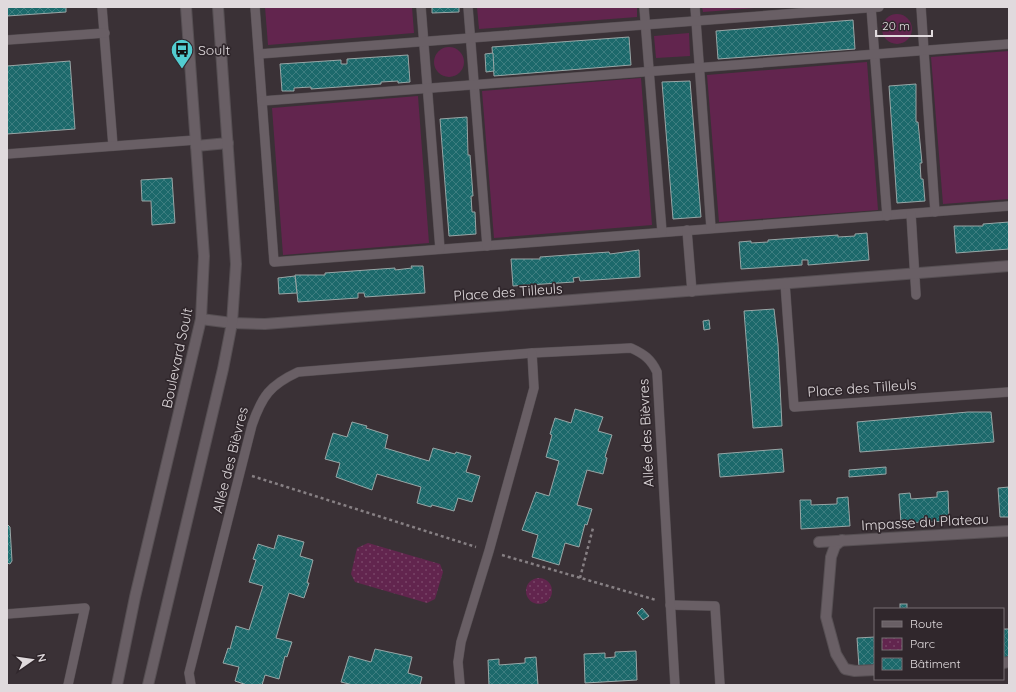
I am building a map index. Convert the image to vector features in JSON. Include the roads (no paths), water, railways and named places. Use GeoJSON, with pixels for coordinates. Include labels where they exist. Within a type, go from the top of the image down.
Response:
{"type":"FeatureCollection","features":[{"type":"Feature","properties":{"kind":"street","name":"Boulevard Soult"},"geometry":{"type":"LineString","coordinates":[[117,685],[135,597],[202,319],[204,256],[186,7]]}},
{"type":"Feature","properties":{"kind":"street"},"geometry":{"type":"LineString","coordinates":[[148,685],[223,369],[232,322],[236,264],[218,7]]}},
{"type":"Feature","properties":{"kind":"street"},"geometry":{"type":"LineString","coordinates":[[196,143],[228,143]]}},
{"type":"Feature","properties":{"kind":"street","name":"Place des Tilleuls"},"geometry":{"type":"LineString","coordinates":[[202,319],[265,324],[692,292],[785,283],[1009,266]]}},
{"type":"Feature","properties":{"kind":"street","name":"Impasse du Plateau"},"geometry":{"type":"LineString","coordinates":[[819,542],[1009,531]]}},
{"type":"Feature","properties":{"kind":"street","name":"Impasse du Plateau"},"geometry":{"type":"LineString","coordinates":[[842,540],[835,546],[831,557],[826,617],[836,654],[845,669],[855,671],[874,670]]}},
{"type":"Feature","properties":{"kind":"lane"},"geometry":{"type":"LineString","coordinates":[[102,7],[114,146]]}},
{"type":"Feature","properties":{"kind":"lane"},"geometry":{"type":"LineString","coordinates":[[255,7],[274,262],[1009,206]]}},
{"type":"Feature","properties":{"kind":"lane"},"geometry":{"type":"LineString","coordinates":[[421,7],[440,249]]}},
{"type":"Feature","properties":{"kind":"lane"},"geometry":{"type":"LineString","coordinates":[[468,7],[486,246]]}},
{"type":"Feature","properties":{"kind":"lane"},"geometry":{"type":"LineString","coordinates":[[644,7],[662,232]]}},
{"type":"Feature","properties":{"kind":"lane"},"geometry":{"type":"LineString","coordinates":[[694,7],[711,228]]}},
{"type":"Feature","properties":{"kind":"lane"},"geometry":{"type":"LineString","coordinates":[[259,54],[874,7],[875,54],[887,216]]}},
{"type":"Feature","properties":{"kind":"lane"},"geometry":{"type":"LineString","coordinates":[[920,7],[935,212]]}},
{"type":"Feature","properties":{"kind":"lane"},"geometry":{"type":"LineString","coordinates":[[7,40],[104,33]]}},
{"type":"Feature","properties":{"kind":"lane"},"geometry":{"type":"LineString","coordinates":[[262,101],[1009,44]]}},
{"type":"Feature","properties":{"kind":"lane"},"geometry":{"type":"LineString","coordinates":[[7,154],[114,146],[196,143]]}},
{"type":"Feature","properties":{"kind":"lane"},"geometry":{"type":"LineString","coordinates":[[910,214],[916,295]]}},
{"type":"Feature","properties":{"kind":"lane"},"geometry":{"type":"LineString","coordinates":[[687,230],[692,292]]}},
{"type":"Feature","properties":{"kind":"lane","name":"Place des Tilleuls"},"geometry":{"type":"LineString","coordinates":[[785,283],[794,407],[1009,392]]}},
{"type":"Feature","properties":{"kind":"lane","name":"Allée des Bièvres"},"geometry":{"type":"LineString","coordinates":[[191,685],[189,673],[241,472],[259,404],[268,390],[283,379],[298,372],[532,353],[631,348],[643,353],[652,362],[657,372],[675,685]]}},
{"type":"Feature","properties":{"kind":"lane"},"geometry":{"type":"LineString","coordinates":[[460,685],[458,662],[461,642],[489,551],[534,388],[532,353]]}},
{"type":"Feature","properties":{"kind":"lane"},"geometry":{"type":"LineString","coordinates":[[670,605],[715,606],[720,685]]}},
{"type":"Feature","properties":{"kind":"lane"},"geometry":{"type":"LineString","coordinates":[[7,614],[85,608],[68,685]]}},
{"type":"Feature","properties":{"kind":"place","name":"Soult"},"geometry":{"type":"Point","coordinates":[182,70]}}]}
